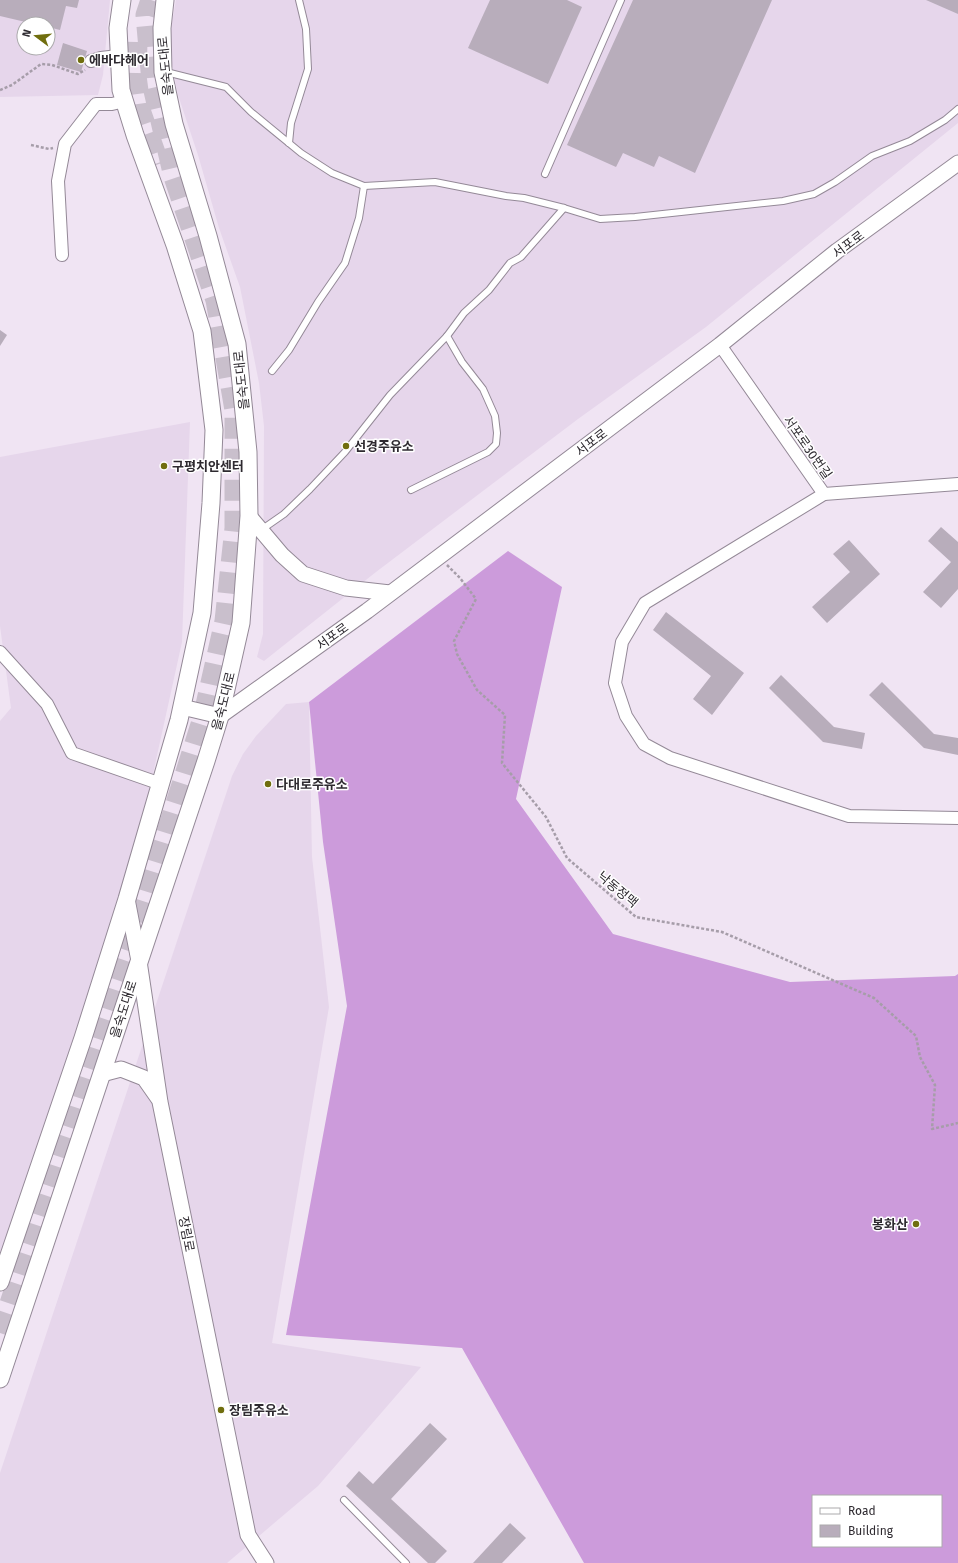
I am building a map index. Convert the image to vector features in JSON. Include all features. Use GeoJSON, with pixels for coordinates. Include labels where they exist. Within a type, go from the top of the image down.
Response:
{"type":"FeatureCollection","features":[{"type":"Feature","properties":{"kind":"main road"},"geometry":{"type":"LineString","coordinates":[[0,1282],[84,1038],[127,899],[182,707],[202,613],[211,503],[214,430],[202,331],[175,245],[134,135],[121,90],[118,56],[118,28],[122,0]]}},
{"type":"Feature","properties":{"kind":"main road","name":"을숙도대로"},"geometry":{"type":"LineString","coordinates":[[0,1379],[220,716],[241,623],[249,516],[248,452],[237,344],[208,236],[174,124],[163,72],[162,28],[165,0]]}},
{"type":"Feature","properties":{"kind":"street"},"geometry":{"type":"LineString","coordinates":[[91,62],[101,58],[118,56]]}},
{"type":"Feature","properties":{"kind":"street"},"geometry":{"type":"LineString","coordinates":[[62,255],[58,181],[65,144],[96,104],[112,104],[125,101]]}},
{"type":"Feature","properties":{"kind":"street","name":"서포로"},"geometry":{"type":"LineString","coordinates":[[220,716],[367,611],[720,345],[837,251],[958,163]]}},
{"type":"Feature","properties":{"kind":"street","name":"서포로30번길"},"geometry":{"type":"LineString","coordinates":[[720,345],[824,494],[958,484]]}},
{"type":"Feature","properties":{"kind":"street"},"geometry":{"type":"LineString","coordinates":[[824,494],[645,603],[622,642],[615,683],[626,716],[644,744],[670,758],[849,816],[958,818]]}},
{"type":"Feature","properties":{"kind":"street"},"geometry":{"type":"LineString","coordinates":[[249,516],[282,555],[303,574],[346,588],[390,593]]}},
{"type":"Feature","properties":{"kind":"street"},"geometry":{"type":"LineString","coordinates":[[0,652],[47,704],[72,753],[161,784]]}},
{"type":"Feature","properties":{"kind":"street"},"geometry":{"type":"LineString","coordinates":[[182,707],[220,716]]}},
{"type":"Feature","properties":{"kind":"street","name":"장림로"},"geometry":{"type":"LineString","coordinates":[[127,899],[139,961],[160,1102],[248,1536],[266,1563]]}},
{"type":"Feature","properties":{"kind":"street"},"geometry":{"type":"LineString","coordinates":[[102,1074],[121,1069],[144,1078],[160,1102]]}},
{"type":"Feature","properties":{"kind":"lane"},"geometry":{"type":"LineString","coordinates":[[289,144],[290,123],[308,69],[306,29],[299,0]]}},
{"type":"Feature","properties":{"kind":"lane"},"geometry":{"type":"LineString","coordinates":[[545,174],[621,0]]}},
{"type":"Feature","properties":{"kind":"lane"},"geometry":{"type":"LineString","coordinates":[[163,72],[226,87],[251,112],[289,144],[332,173],[364,186],[435,182],[506,196],[524,198],[600,219],[635,217],[783,201],[814,194],[835,182],[872,156],[910,141],[945,120],[958,109]]}},
{"type":"Feature","properties":{"kind":"lane"},"geometry":{"type":"LineString","coordinates":[[272,371],[289,350],[318,302],[345,263],[359,218],[364,186]]}},
{"type":"Feature","properties":{"kind":"lane"},"geometry":{"type":"LineString","coordinates":[[261,530],[284,514],[345,452],[390,395],[447,336],[464,313],[489,290],[510,263],[521,256],[532,245],[564,208]]}},
{"type":"Feature","properties":{"kind":"lane"},"geometry":{"type":"LineString","coordinates":[[411,490],[488,452],[496,444],[497,434],[494,416],[489,403],[483,390],[462,362],[447,336]]}},
{"type":"Feature","properties":{"kind":"lane"},"geometry":{"type":"LineString","coordinates":[[344,1500],[406,1563]]}},
{"type":"Feature","properties":{"kind":"path"},"geometry":{"type":"LineString","coordinates":[[0,90],[12,85],[41,64],[52,65],[78,74],[83,72],[91,62]]}},
{"type":"Feature","properties":{"kind":"path"},"geometry":{"type":"LineString","coordinates":[[31,144],[49,149],[65,144]]}},
{"type":"Feature","properties":{"kind":"path","name":"낙동정맥"},"geometry":{"type":"LineString","coordinates":[[438,557],[460,578],[476,599],[454,640],[457,654],[477,690],[505,715],[502,763],[546,817],[567,858],[636,917],[722,932],[874,998],[916,1036],[920,1057],[935,1085],[932,1129],[958,1123]]}},
{"type":"Feature","properties":{"kind":"shaded area"},"geometry":{"type":"Polygon","coordinates":[[[0,0],[110,0],[103,75],[98,95],[0,97],[0,0]]]}},
{"type":"Feature","properties":{"kind":"shaded area"},"geometry":{"type":"Polygon","coordinates":[[[176,0],[958,0],[958,123],[706,327],[578,419],[376,572],[264,661],[257,657],[263,634],[264,426],[259,383],[240,287],[219,228],[198,155],[178,95],[170,54],[171,27],[176,0]]]}},
{"type":"Feature","properties":{"kind":"shaded area"},"geometry":{"type":"Polygon","coordinates":[[[190,422],[182,642],[145,810],[92,985],[0,1258],[0,721],[11,708],[0,626],[0,457],[190,422]]]}},
{"type":"Feature","properties":{"kind":"shaded area"},"geometry":{"type":"Polygon","coordinates":[[[508,551],[562,587],[516,799],[613,934],[790,982],[955,976],[958,974],[958,1563],[584,1563],[462,1348],[286,1335],[347,1006],[323,842],[309,702],[508,551]]]}},
{"type":"Feature","properties":{"kind":"shaded area"},"geometry":{"type":"Polygon","coordinates":[[[309,702],[312,857],[329,1007],[272,1343],[421,1367],[318,1486],[227,1563],[0,1563],[0,1473],[232,776],[243,754],[256,736],[286,704],[309,702]]]}},
{"type":"Feature","properties":{"kind":"building"},"geometry":{"type":"Polygon","coordinates":[[[0,0],[79,0],[77,8],[66,6],[60,30],[56,29],[56,16],[16,16],[16,20],[0,16],[0,0]]]}},
{"type":"Feature","properties":{"kind":"building"},"geometry":{"type":"Polygon","coordinates":[[[490,0],[567,0],[582,7],[548,84],[468,48],[490,0]]]}},
{"type":"Feature","properties":{"kind":"building"},"geometry":{"type":"Polygon","coordinates":[[[633,0],[772,0],[695,173],[659,156],[654,167],[623,153],[616,167],[567,145],[633,0]]]}},
{"type":"Feature","properties":{"kind":"building"},"geometry":{"type":"Polygon","coordinates":[[[926,0],[958,0],[958,14],[926,0]]]}},
{"type":"Feature","properties":{"kind":"building"},"geometry":{"type":"Polygon","coordinates":[[[63,43],[87,51],[81,72],[57,65],[63,43]]]}},
{"type":"Feature","properties":{"kind":"building"},"geometry":{"type":"Polygon","coordinates":[[[0,330],[7,335],[0,346],[0,330]]]}},
{"type":"Feature","properties":{"kind":"building"},"geometry":{"type":"Polygon","coordinates":[[[941,527],[958,542],[958,589],[941,608],[923,592],[951,562],[928,541],[941,527]]]}},
{"type":"Feature","properties":{"kind":"building"},"geometry":{"type":"Polygon","coordinates":[[[849,540],[880,574],[827,623],[812,607],[850,572],[833,554],[849,540]]]}},
{"type":"Feature","properties":{"kind":"building"},"geometry":{"type":"Polygon","coordinates":[[[666,612],[744,673],[712,715],[693,699],[711,676],[653,630],[666,612]]]}},
{"type":"Feature","properties":{"kind":"building"},"geometry":{"type":"Polygon","coordinates":[[[781,675],[834,727],[865,733],[862,749],[823,742],[769,688],[781,675]]]}},
{"type":"Feature","properties":{"kind":"building"},"geometry":{"type":"Polygon","coordinates":[[[882,682],[934,734],[958,738],[958,755],[924,748],[869,695],[882,682]]]}},
{"type":"Feature","properties":{"kind":"building"},"geometry":{"type":"Polygon","coordinates":[[[430,1423],[447,1439],[391,1499],[447,1551],[435,1563],[428,1563],[346,1486],[359,1471],[373,1484],[430,1423]]]}},
{"type":"Feature","properties":{"kind":"building"},"geometry":{"type":"Polygon","coordinates":[[[510,1523],[526,1538],[502,1563],[473,1563],[510,1523]]]}},
{"type":"Feature","properties":{"kind":"tunnel"},"geometry":{"type":"LineString","coordinates":[[0,1333],[139,921],[203,718],[225,621],[235,528],[235,410],[216,300],[174,177],[152,82],[146,15],[151,0]]}},
{"type":"Feature","properties":{"kind":"tunnel"},"geometry":{"type":"LineString","coordinates":[[137,42],[136,76],[141,113],[159,164]]}},
{"type":"Feature","properties":{"kind":"place","name":"에바다헤어"},"geometry":{"type":"Point","coordinates":[81,60]}},
{"type":"Feature","properties":{"kind":"place","name":"선경주유소"},"geometry":{"type":"Point","coordinates":[346,446]}},
{"type":"Feature","properties":{"kind":"place","name":"구평치안센터"},"geometry":{"type":"Point","coordinates":[164,466]}},
{"type":"Feature","properties":{"kind":"place","name":"다대로주유소"},"geometry":{"type":"Point","coordinates":[268,784]}},
{"type":"Feature","properties":{"kind":"place","name":"봉화산"},"geometry":{"type":"Point","coordinates":[916,1224]}},
{"type":"Feature","properties":{"kind":"place","name":"장림주유소"},"geometry":{"type":"Point","coordinates":[221,1410]}}]}
